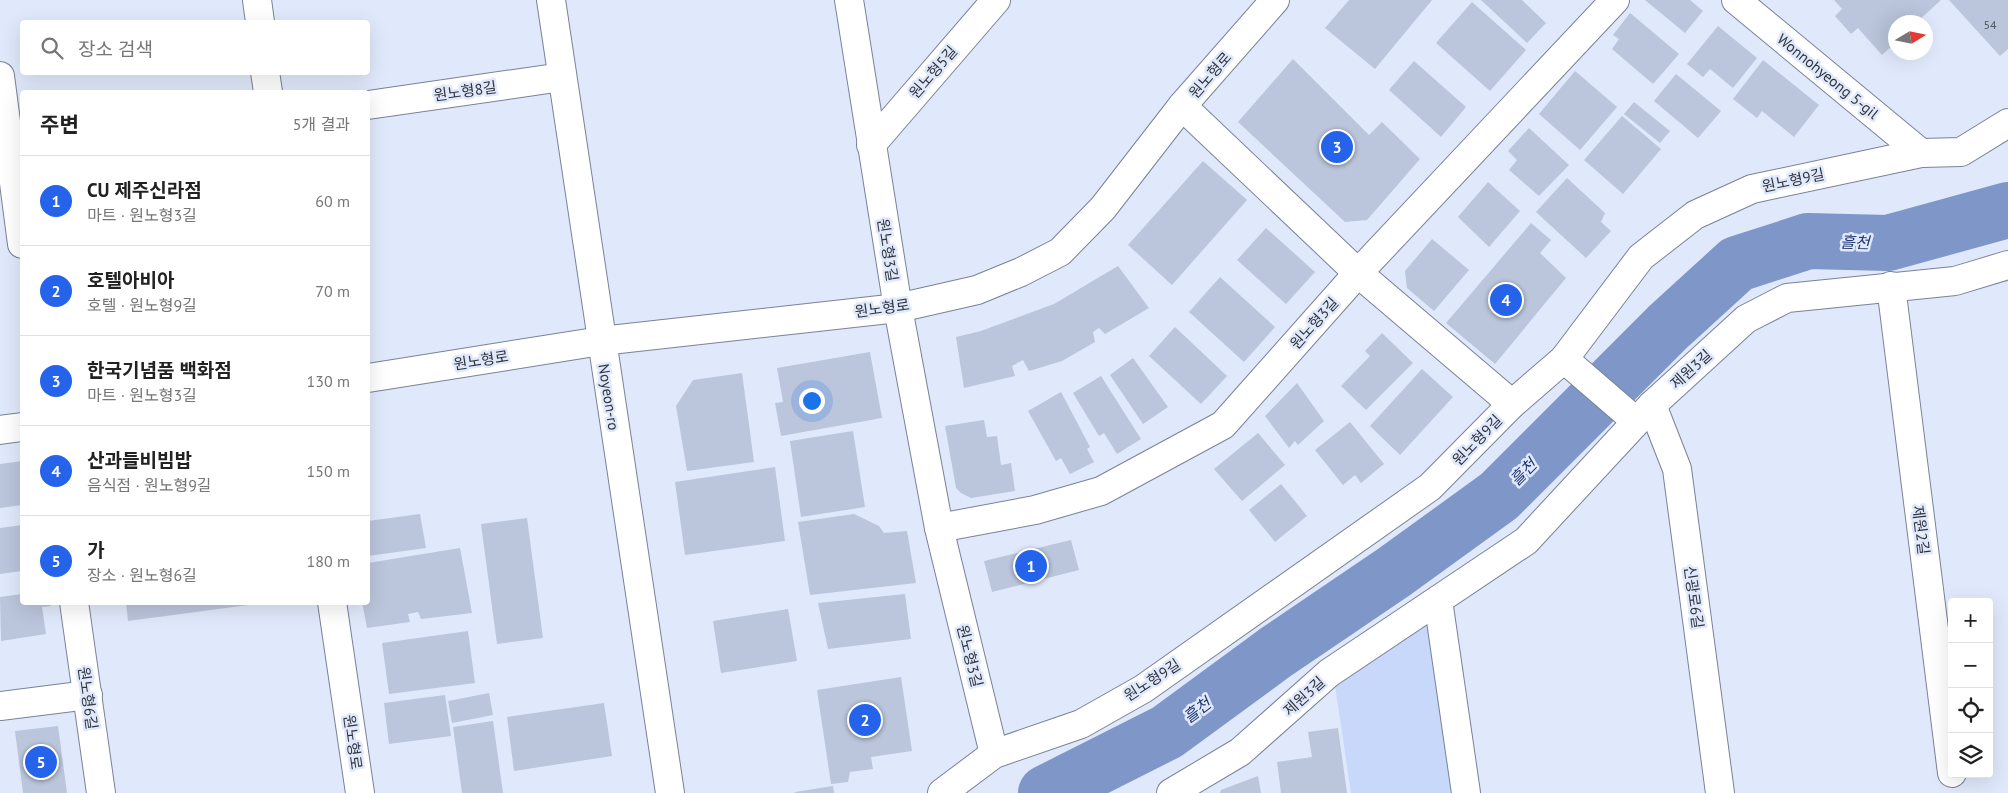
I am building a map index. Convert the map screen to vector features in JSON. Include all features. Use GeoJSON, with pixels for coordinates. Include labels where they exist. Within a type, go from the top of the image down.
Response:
{"type":"FeatureCollection","features":[{"type":"Feature","properties":{"kind":"street"},"geometry":{"type":"LineString","coordinates":[[257,0],[260,20]]}},
{"type":"Feature","properties":{"kind":"street","name":"Noyeon-ro"},"geometry":{"type":"LineString","coordinates":[[551,0],[670,793]]}},
{"type":"Feature","properties":{"kind":"street","name":"원노형3길"},"geometry":{"type":"LineString","coordinates":[[849,0],[898,308],[939,528],[994,754]]}},
{"type":"Feature","properties":{"kind":"street","name":"원노형5길"},"geometry":{"type":"LineString","coordinates":[[871,145],[996,0]]}},
{"type":"Feature","properties":{"kind":"street","name":"원노형로"},"geometry":{"type":"LineString","coordinates":[[370,378],[601,341],[898,308],[977,290],[1021,272],[1060,252],[1103,208],[1182,106],[1275,0]]}},
{"type":"Feature","properties":{"kind":"street","name":"원노형3길"},"geometry":{"type":"LineString","coordinates":[[939,528],[1035,510],[1101,491],[1223,425],[1358,273],[1614,0]]}},
{"type":"Feature","properties":{"kind":"street","name":"Wonnohyeong 5-gil"},"geometry":{"type":"LineString","coordinates":[[1736,0],[1921,153]]}},
{"type":"Feature","properties":{"kind":"street"},"geometry":{"type":"LineString","coordinates":[[266,75],[268,90]]}},
{"type":"Feature","properties":{"kind":"street"},"geometry":{"type":"LineString","coordinates":[[0,76],[20,229]]}},
{"type":"Feature","properties":{"kind":"street","name":"원노형8길"},"geometry":{"type":"LineString","coordinates":[[370,105],[562,77]]}},
{"type":"Feature","properties":{"kind":"street"},"geometry":{"type":"LineString","coordinates":[[1182,106],[1358,273],[1512,404]]}},
{"type":"Feature","properties":{"kind":"street","name":"원노형9길"},"geometry":{"type":"LineString","coordinates":[[942,793],[994,754],[1081,724],[1143,689],[1430,488],[1512,404],[1564,359],[1641,257],[1695,215],[1752,189],[1921,153],[1961,152],[2008,123]]}},
{"type":"Feature","properties":{"kind":"street","name":"제원3길"},"geometry":{"type":"LineString","coordinates":[[1171,793],[1240,752],[1329,673],[1526,542],[1641,410],[1746,319],[1787,298],[1955,281],[2008,265]]}},
{"type":"Feature","properties":{"kind":"street","name":"제원2길"},"geometry":{"type":"LineString","coordinates":[[1891,286],[1948,742]]}},
{"type":"Feature","properties":{"kind":"street"},"geometry":{"type":"LineString","coordinates":[[1564,359],[1584,377],[1641,410]]}},
{"type":"Feature","properties":{"kind":"street","name":"신광로6길"},"geometry":{"type":"LineString","coordinates":[[1641,410],[1677,469],[1720,793]]}},
{"type":"Feature","properties":{"kind":"street"},"geometry":{"type":"LineString","coordinates":[[0,430],[20,427]]}},
{"type":"Feature","properties":{"kind":"street"},"geometry":{"type":"LineString","coordinates":[[1438,600],[1466,793]]}},
{"type":"Feature","properties":{"kind":"street","name":"원노형6길"},"geometry":{"type":"LineString","coordinates":[[74,605],[101,793]]}},
{"type":"Feature","properties":{"kind":"street","name":"원노형로"},"geometry":{"type":"LineString","coordinates":[[332,605],[360,793]]}},
{"type":"Feature","properties":{"kind":"street"},"geometry":{"type":"LineString","coordinates":[[0,706],[88,695]]}},
{"type":"Feature","properties":{"kind":"street","name":"제원2길"},"geometry":{"type":"LineString","coordinates":[[1952,778],[1954,793]]}},
{"type":"Feature","properties":{"kind":"shaded area"},"geometry":{"type":"Polygon","coordinates":[[[1433,612],[1459,793],[1351,793],[1334,679],[1433,612]]]}},
{"type":"Feature","properties":{"kind":"building"},"geometry":{"type":"Polygon","coordinates":[[[1349,0],[1432,0],[1375,69],[1325,28],[1349,0]]]}},
{"type":"Feature","properties":{"kind":"building"},"geometry":{"type":"Polygon","coordinates":[[[1481,0],[1522,0],[1546,23],[1527,43],[1481,0]]]}},
{"type":"Feature","properties":{"kind":"building"},"geometry":{"type":"Polygon","coordinates":[[[1645,0],[1690,0],[1703,11],[1685,33],[1645,0]]]}},
{"type":"Feature","properties":{"kind":"building"},"geometry":{"type":"Polygon","coordinates":[[[1834,0],[1941,0],[1925,15],[1888,15],[1888,49],[1882,55],[1858,28],[1851,34],[1835,16],[1842,9],[1834,0]]]}},
{"type":"Feature","properties":{"kind":"building"},"geometry":{"type":"Polygon","coordinates":[[[1949,0],[2008,0],[2008,49],[2000,56],[1949,0]]]}},
{"type":"Feature","properties":{"kind":"building"},"geometry":{"type":"Polygon","coordinates":[[[1472,2],[1526,50],[1490,91],[1436,43],[1472,2]]]}},
{"type":"Feature","properties":{"kind":"building"},"geometry":{"type":"Polygon","coordinates":[[[1630,13],[1679,54],[1653,84],[1612,49],[1619,39],[1613,35],[1630,13]]]}},
{"type":"Feature","properties":{"kind":"building"},"geometry":{"type":"Polygon","coordinates":[[[1718,26],[1757,58],[1733,88],[1710,69],[1703,77],[1687,64],[1718,26]]]}},
{"type":"Feature","properties":{"kind":"building"},"geometry":{"type":"Polygon","coordinates":[[[1293,59],[1369,135],[1382,122],[1420,159],[1367,220],[1345,222],[1238,122],[1293,59]]]}},
{"type":"Feature","properties":{"kind":"building"},"geometry":{"type":"Polygon","coordinates":[[[1763,60],[1819,105],[1794,137],[1762,111],[1757,118],[1733,99],[1763,60]]]}},
{"type":"Feature","properties":{"kind":"building"},"geometry":{"type":"Polygon","coordinates":[[[1414,61],[1466,107],[1441,137],[1389,90],[1414,61]]]}},
{"type":"Feature","properties":{"kind":"building"},"geometry":{"type":"Polygon","coordinates":[[[1575,71],[1617,107],[1580,150],[1539,114],[1575,71]]]}},
{"type":"Feature","properties":{"kind":"building"},"geometry":{"type":"Polygon","coordinates":[[[1676,74],[1721,111],[1698,138],[1654,101],[1676,74]]]}},
{"type":"Feature","properties":{"kind":"building"},"geometry":{"type":"Polygon","coordinates":[[[1634,102],[1670,131],[1660,143],[1624,114],[1634,102]]]}},
{"type":"Feature","properties":{"kind":"building"},"geometry":{"type":"Polygon","coordinates":[[[1622,116],[1661,149],[1623,194],[1584,160],[1622,116]]]}},
{"type":"Feature","properties":{"kind":"building"},"geometry":{"type":"Polygon","coordinates":[[[1529,128],[1569,165],[1539,196],[1509,170],[1517,160],[1508,151],[1529,128]]]}},
{"type":"Feature","properties":{"kind":"building"},"geometry":{"type":"Polygon","coordinates":[[[1203,161],[1247,200],[1172,285],[1128,245],[1203,161]]]}},
{"type":"Feature","properties":{"kind":"building"},"geometry":{"type":"Polygon","coordinates":[[[1567,178],[1605,213],[1601,222],[1611,231],[1586,258],[1536,212],[1567,178]]]}},
{"type":"Feature","properties":{"kind":"building"},"geometry":{"type":"Polygon","coordinates":[[[1488,182],[1520,211],[1489,247],[1458,217],[1488,182]]]}},
{"type":"Feature","properties":{"kind":"building"},"geometry":{"type":"Polygon","coordinates":[[[1531,223],[1551,240],[1540,253],[1566,278],[1495,364],[1446,323],[1531,223]]]}},
{"type":"Feature","properties":{"kind":"building"},"geometry":{"type":"Polygon","coordinates":[[[1266,228],[1315,272],[1286,304],[1237,260],[1266,228]]]}},
{"type":"Feature","properties":{"kind":"building"},"geometry":{"type":"Polygon","coordinates":[[[1432,239],[1469,270],[1434,311],[1407,288],[1405,271],[1432,239]]]}},
{"type":"Feature","properties":{"kind":"building"},"geometry":{"type":"Polygon","coordinates":[[[1118,266],[1149,308],[1105,334],[1099,328],[1093,332],[1095,342],[1062,361],[1029,371],[1023,360],[1012,366],[1015,376],[964,388],[956,337],[981,331],[1054,304],[1118,266]]]}},
{"type":"Feature","properties":{"kind":"building"},"geometry":{"type":"Polygon","coordinates":[[[1220,277],[1275,327],[1244,362],[1189,312],[1220,277]]]}},
{"type":"Feature","properties":{"kind":"building"},"geometry":{"type":"Polygon","coordinates":[[[1175,327],[1227,376],[1201,404],[1149,356],[1175,327]]]}},
{"type":"Feature","properties":{"kind":"building"},"geometry":{"type":"Polygon","coordinates":[[[1382,333],[1413,363],[1366,410],[1341,386],[1370,356],[1365,351],[1382,333]]]}},
{"type":"Feature","properties":{"kind":"building"},"geometry":{"type":"Polygon","coordinates":[[[870,352],[882,418],[781,436],[775,403],[783,402],[777,368],[870,352]]]}},
{"type":"Feature","properties":{"kind":"building"},"geometry":{"type":"Polygon","coordinates":[[[1133,358],[1168,407],[1143,424],[1110,375],[1133,358]]]}},
{"type":"Feature","properties":{"kind":"building"},"geometry":{"type":"Polygon","coordinates":[[[1422,369],[1453,397],[1400,455],[1370,426],[1422,369]]]}},
{"type":"Feature","properties":{"kind":"building"},"geometry":{"type":"Polygon","coordinates":[[[742,373],[754,462],[687,471],[676,406],[693,380],[742,373]]]}},
{"type":"Feature","properties":{"kind":"building"},"geometry":{"type":"Polygon","coordinates":[[[1101,376],[1141,439],[1117,454],[1104,433],[1099,436],[1073,393],[1101,376]]]}},
{"type":"Feature","properties":{"kind":"building"},"geometry":{"type":"Polygon","coordinates":[[[1297,383],[1324,421],[1298,445],[1295,441],[1289,448],[1265,416],[1297,383]]]}},
{"type":"Feature","properties":{"kind":"building"},"geometry":{"type":"Polygon","coordinates":[[[1061,392],[1090,447],[1087,449],[1094,462],[1070,474],[1061,458],[1056,461],[1028,411],[1061,392]]]}},
{"type":"Feature","properties":{"kind":"building"},"geometry":{"type":"Polygon","coordinates":[[[984,420],[987,437],[997,436],[1001,465],[1011,463],[1015,491],[971,498],[956,488],[945,426],[984,420]]]}},
{"type":"Feature","properties":{"kind":"building"},"geometry":{"type":"Polygon","coordinates":[[[1350,422],[1384,464],[1361,483],[1355,475],[1343,485],[1315,450],[1350,422]]]}},
{"type":"Feature","properties":{"kind":"building"},"geometry":{"type":"Polygon","coordinates":[[[853,431],[865,507],[801,517],[790,441],[853,431]]]}},
{"type":"Feature","properties":{"kind":"building"},"geometry":{"type":"Polygon","coordinates":[[[1258,433],[1285,465],[1242,501],[1214,469],[1258,433]]]}},
{"type":"Feature","properties":{"kind":"building"},"geometry":{"type":"Polygon","coordinates":[[[20,461],[20,505],[0,508],[0,464],[20,461]]]}},
{"type":"Feature","properties":{"kind":"building"},"geometry":{"type":"Polygon","coordinates":[[[775,467],[785,541],[685,555],[675,482],[775,467]]]}},
{"type":"Feature","properties":{"kind":"building"},"geometry":{"type":"Polygon","coordinates":[[[1281,484],[1307,516],[1275,542],[1249,510],[1281,484]]]}},
{"type":"Feature","properties":{"kind":"building"},"geometry":{"type":"Polygon","coordinates":[[[420,514],[426,548],[370,556],[370,521],[420,514]]]}},
{"type":"Feature","properties":{"kind":"building"},"geometry":{"type":"Polygon","coordinates":[[[854,514],[879,526],[884,533],[907,531],[916,583],[810,595],[798,522],[854,514]]]}},
{"type":"Feature","properties":{"kind":"building"},"geometry":{"type":"Polygon","coordinates":[[[527,518],[543,638],[497,644],[481,524],[527,518]]]}},
{"type":"Feature","properties":{"kind":"building"},"geometry":{"type":"Polygon","coordinates":[[[20,525],[20,571],[0,574],[0,528],[20,525]]]}},
{"type":"Feature","properties":{"kind":"building"},"geometry":{"type":"Polygon","coordinates":[[[1071,540],[1079,570],[992,592],[984,561],[1071,540]]]}},
{"type":"Feature","properties":{"kind":"building"},"geometry":{"type":"Polygon","coordinates":[[[460,548],[472,613],[421,619],[418,612],[408,614],[410,622],[367,628],[363,605],[370,605],[370,563],[460,548]]]}},
{"type":"Feature","properties":{"kind":"building"},"geometry":{"type":"Polygon","coordinates":[[[20,594],[20,605],[51,605],[42,607],[46,634],[1,641],[0,597],[20,594]]]}},
{"type":"Feature","properties":{"kind":"building"},"geometry":{"type":"Polygon","coordinates":[[[905,594],[911,639],[828,649],[818,603],[905,594]]]}},
{"type":"Feature","properties":{"kind":"building"},"geometry":{"type":"Polygon","coordinates":[[[126,605],[248,605],[128,621],[126,605]]]}},
{"type":"Feature","properties":{"kind":"building"},"geometry":{"type":"Polygon","coordinates":[[[788,609],[797,661],[721,673],[713,621],[788,609]]]}},
{"type":"Feature","properties":{"kind":"building"},"geometry":{"type":"Polygon","coordinates":[[[468,631],[475,683],[389,694],[382,643],[468,631]]]}},
{"type":"Feature","properties":{"kind":"building"},"geometry":{"type":"Polygon","coordinates":[[[901,677],[912,751],[871,757],[873,769],[850,772],[848,782],[831,784],[817,690],[901,677]]]}},
{"type":"Feature","properties":{"kind":"building"},"geometry":{"type":"Polygon","coordinates":[[[489,693],[493,715],[452,723],[448,701],[489,693]]]}},
{"type":"Feature","properties":{"kind":"building"},"geometry":{"type":"Polygon","coordinates":[[[445,695],[451,736],[389,744],[384,703],[445,695]]]}},
{"type":"Feature","properties":{"kind":"building"},"geometry":{"type":"Polygon","coordinates":[[[604,703],[612,756],[514,771],[507,717],[604,703]]]}},
{"type":"Feature","properties":{"kind":"building"},"geometry":{"type":"Polygon","coordinates":[[[493,721],[503,793],[462,793],[453,727],[493,721]]]}},
{"type":"Feature","properties":{"kind":"building"},"geometry":{"type":"Polygon","coordinates":[[[58,726],[67,793],[23,793],[15,731],[58,726]]]}},
{"type":"Feature","properties":{"kind":"building"},"geometry":{"type":"Polygon","coordinates":[[[1338,728],[1347,793],[1281,793],[1277,762],[1312,757],[1308,732],[1338,728]]]}},
{"type":"Feature","properties":{"kind":"building"},"geometry":{"type":"Polygon","coordinates":[[[1258,776],[1261,793],[1220,793],[1221,790],[1258,776]]]}},
{"type":"Feature","properties":{"kind":"building"},"geometry":{"type":"Polygon","coordinates":[[[833,786],[834,793],[795,793],[795,792],[833,786]]]}},
{"type":"Feature","properties":{"kind":"waterway","name":"흘천"},"geometry":{"type":"LineString","coordinates":[[1046,793],[1167,732],[1276,652],[1394,572],[1499,496],[1668,327],[1737,264],[1808,241],[1888,243],[2008,210]]}},
{"type":"Feature","properties":{"kind":"place","name":"한국기념품 백화점"},"geometry":{"type":"Point","coordinates":[1337,147]}},
{"type":"Feature","properties":{"kind":"place","name":"산과들비빔밥"},"geometry":{"type":"Point","coordinates":[1506,300]}},
{"type":"Feature","properties":{"kind":"place","name":"CU 제주신라점"},"geometry":{"type":"Point","coordinates":[1031,566]}},
{"type":"Feature","properties":{"kind":"place","name":"호텔아비아"},"geometry":{"type":"Point","coordinates":[865,720]}},
{"type":"Feature","properties":{"kind":"place","name":"가"},"geometry":{"type":"Point","coordinates":[41,762]}}]}
